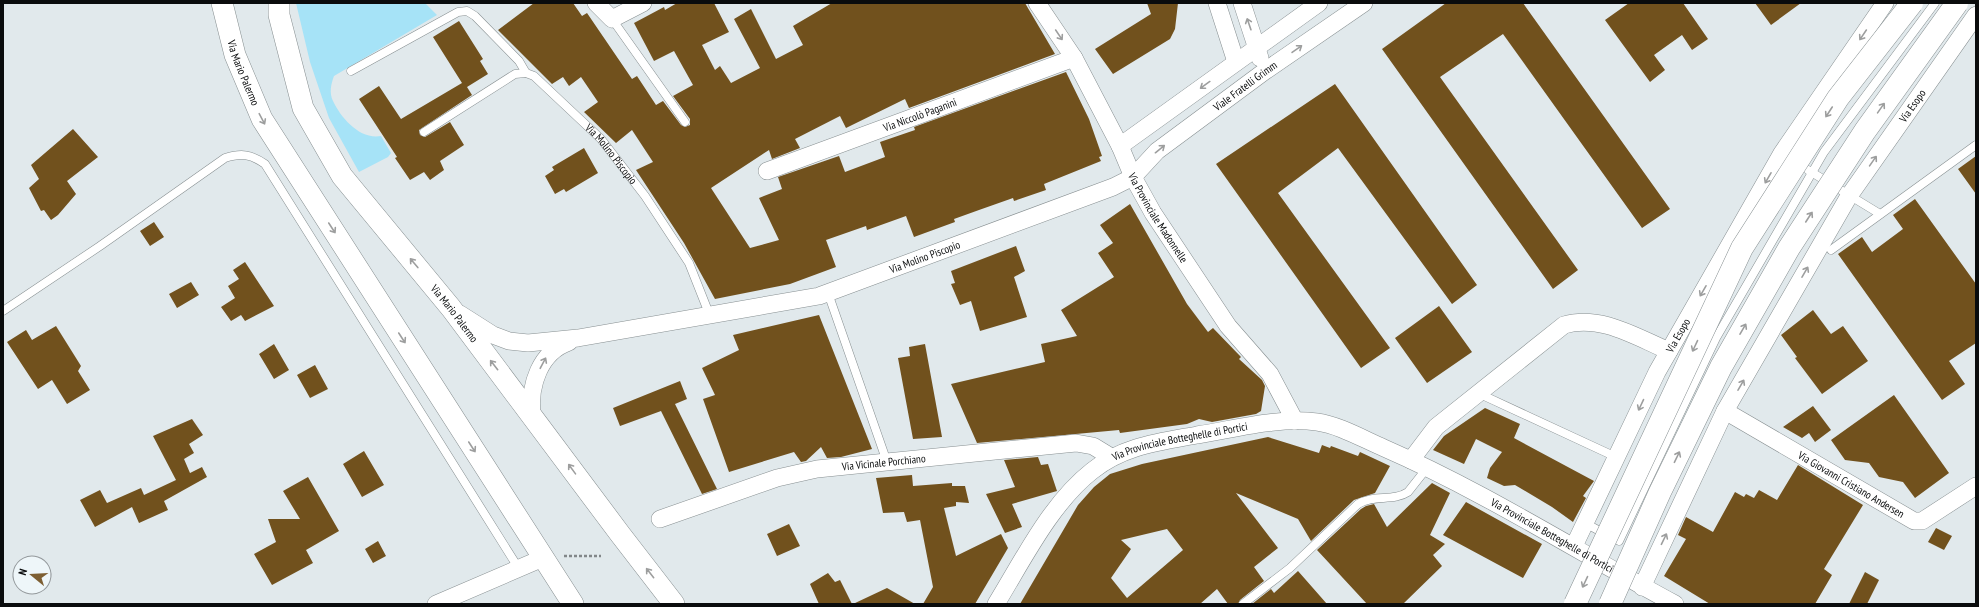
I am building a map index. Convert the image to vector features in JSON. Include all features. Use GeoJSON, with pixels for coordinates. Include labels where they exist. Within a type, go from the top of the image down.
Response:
{"type":"FeatureCollection","features":[{"type":"Feature","properties":{"kind":"highway"},"geometry":{"type":"LineString","coordinates":[[1575,604],[1742,248],[1838,98],[1912,3]]}},
{"type":"Feature","properties":{"kind":"highway"},"geometry":{"type":"LineString","coordinates":[[1610,604],[1660,492],[1721,367],[1778,268],[1865,131],[1957,3]]}},
{"type":"Feature","properties":{"kind":"street","name":"Via Mario Palermo"},"geometry":{"type":"LineString","coordinates":[[222,3],[235,55],[262,119],[553,557],[573,604]]}},
{"type":"Feature","properties":{"kind":"street"},"geometry":{"type":"LineString","coordinates":[[596,3],[612,19],[643,3]]}},
{"type":"Feature","properties":{"kind":"street","name":"Via Provinciale Madonnelle"},"geometry":{"type":"LineString","coordinates":[[1037,3],[1074,58],[1120,146],[1133,177],[1153,213],[1228,326],[1277,384],[1295,421]]}},
{"type":"Feature","properties":{"kind":"street"},"geometry":{"type":"LineString","coordinates":[[1217,3],[1236,62]]}},
{"type":"Feature","properties":{"kind":"street"},"geometry":{"type":"LineString","coordinates":[[1242,3],[1265,71]]}},
{"type":"Feature","properties":{"kind":"street"},"geometry":{"type":"LineString","coordinates":[[1120,146],[1319,3]]}},
{"type":"Feature","properties":{"kind":"street","name":"Viale Fratelli Grimm"},"geometry":{"type":"LineString","coordinates":[[1133,177],[1157,151],[1265,71],[1364,3]]}},
{"type":"Feature","properties":{"kind":"street","name":"Via Esopo"},"geometry":{"type":"LineString","coordinates":[[1574,546],[1657,372],[1782,153],[1885,3]]}},
{"type":"Feature","properties":{"kind":"street","name":"Via Mario Palermo"},"geometry":{"type":"LineString","coordinates":[[278,7],[303,108],[342,176],[451,308],[674,604]]}},
{"type":"Feature","properties":{"kind":"street","name":"Via Esopo"},"geometry":{"type":"LineString","coordinates":[[1642,587],[1646,559],[1725,411],[1849,196],[1976,15]]}},
{"type":"Feature","properties":{"kind":"street","name":"Via Niccolò Paganini"},"geometry":{"type":"LineString","coordinates":[[767,171],[1074,58]]}},
{"type":"Feature","properties":{"kind":"street"},"geometry":{"type":"LineString","coordinates":[[1236,62],[1265,71]]}},
{"type":"Feature","properties":{"kind":"street","name":"Via Molino Piscopio"},"geometry":{"type":"LineString","coordinates":[[451,308],[476,326],[509,341],[528,343],[578,338],[710,316],[828,294],[1113,188],[1133,177]]}},
{"type":"Feature","properties":{"kind":"street"},"geometry":{"type":"LineString","coordinates":[[1411,460],[1436,427],[1480,394],[1564,326],[1576,322],[1604,324],[1669,351]]}},
{"type":"Feature","properties":{"kind":"street","name":"Via Molino Piscopio"},"geometry":{"type":"LineString","coordinates":[[532,414],[530,398],[535,378],[547,356],[560,345],[578,338]]}},
{"type":"Feature","properties":{"kind":"street","name":"Via Giovanni Cristiano Andersen"},"geometry":{"type":"LineString","coordinates":[[1725,411],[1914,521],[1922,521],[1976,486]]}},
{"type":"Feature","properties":{"kind":"street","name":"Via Provinciale Botteghelle di Portici"},"geometry":{"type":"LineString","coordinates":[[996,604],[1049,519],[1067,495],[1090,472],[1111,457],[1142,445],[1268,423],[1295,421],[1320,422],[1333,426],[1411,460],[1574,546],[1642,587],[1675,604]]}},
{"type":"Feature","properties":{"kind":"street","name":"Via Vicinale Porchiano"},"geometry":{"type":"LineString","coordinates":[[660,519],[777,478],[798,473],[887,462],[1076,443],[1098,448],[1111,457]]}},
{"type":"Feature","properties":{"kind":"street"},"geometry":{"type":"LineString","coordinates":[[436,604],[519,569],[553,557]]}},
{"type":"Feature","properties":{"kind":"lane"},"geometry":{"type":"LineString","coordinates":[[1619,542],[1716,338],[1812,172],[1824,152],[1935,3]]}},
{"type":"Feature","properties":{"kind":"lane","name":"Via Molino Piscopio"},"geometry":{"type":"LineString","coordinates":[[351,71],[458,12],[467,12],[475,16],[519,61],[526,73],[534,76],[601,139],[645,196],[689,263],[710,316]]}},
{"type":"Feature","properties":{"kind":"lane"},"geometry":{"type":"LineString","coordinates":[[612,19],[685,122]]}},
{"type":"Feature","properties":{"kind":"lane"},"geometry":{"type":"LineString","coordinates":[[424,132],[515,74],[526,73]]}},
{"type":"Feature","properties":{"kind":"lane"},"geometry":{"type":"LineString","coordinates":[[1830,250],[1976,144]]}},
{"type":"Feature","properties":{"kind":"lane"},"geometry":{"type":"LineString","coordinates":[[1782,153],[1880,214]]}},
{"type":"Feature","properties":{"kind":"lane"},"geometry":{"type":"LineString","coordinates":[[3,311],[100,246],[224,158],[244,154],[255,156],[265,164],[519,569]]}},
{"type":"Feature","properties":{"kind":"lane"},"geometry":{"type":"LineString","coordinates":[[828,294],[887,462]]}},
{"type":"Feature","properties":{"kind":"lane"},"geometry":{"type":"LineString","coordinates":[[1480,394],[1616,457]]}},
{"type":"Feature","properties":{"kind":"lane"},"geometry":{"type":"LineString","coordinates":[[1243,604],[1290,568],[1358,504],[1365,499],[1375,497],[1404,495],[1427,468]]}},
{"type":"Feature","properties":{"kind":"lane"},"geometry":{"type":"LineString","coordinates":[[1585,523],[1646,559]]}},
{"type":"Feature","properties":{"kind":"path"},"geometry":{"type":"LineString","coordinates":[[553,557],[601,556]]}},
{"type":"Feature","properties":{"kind":"shaded area"},"geometry":{"type":"Polygon","coordinates":[[[296,3],[425,3],[437,15],[334,76],[331,85],[331,95],[336,108],[346,121],[359,131],[366,135],[381,136],[391,153],[388,157],[359,172],[329,118],[310,62],[296,3]]]}},
{"type":"Feature","properties":{"kind":"building"},"geometry":{"type":"Polygon","coordinates":[[[534,3],[573,3],[582,16],[587,13],[632,79],[637,76],[656,105],[663,101],[681,125],[685,127],[690,125],[690,119],[673,96],[693,85],[674,51],[654,61],[634,23],[664,7],[665,10],[677,3],[714,3],[729,32],[702,45],[715,70],[720,66],[731,83],[760,68],[734,19],[751,9],[776,59],[803,45],[793,26],[832,3],[1025,3],[1055,54],[909,108],[905,99],[846,128],[840,116],[795,139],[800,148],[772,159],[769,150],[711,188],[750,248],[779,240],[759,198],[782,189],[778,177],[839,156],[845,172],[885,157],[880,142],[915,130],[914,127],[1066,72],[1089,119],[1102,156],[1099,157],[1101,161],[1044,184],[1046,190],[1014,201],[1013,198],[979,210],[954,219],[955,222],[914,237],[906,216],[867,230],[866,226],[826,240],[836,267],[790,284],[715,299],[684,243],[636,170],[653,162],[632,130],[616,143],[584,112],[598,102],[581,77],[569,86],[563,77],[552,84],[498,30],[534,3]]]}},
{"type":"Feature","properties":{"kind":"building"},"geometry":{"type":"Polygon","coordinates":[[[1147,3],[1178,3],[1175,29],[1170,39],[1113,74],[1095,49],[1151,14],[1147,3]]]}},
{"type":"Feature","properties":{"kind":"building"},"geometry":{"type":"Polygon","coordinates":[[[1446,3],[1523,3],[1670,209],[1642,228],[1503,34],[1440,77],[1578,270],[1553,289],[1382,49],[1446,3]]]}},
{"type":"Feature","properties":{"kind":"building"},"geometry":{"type":"Polygon","coordinates":[[[1629,3],[1683,3],[1708,39],[1692,50],[1682,35],[1654,55],[1665,70],[1650,82],[1605,20],[1629,3]]]}},
{"type":"Feature","properties":{"kind":"building"},"geometry":{"type":"Polygon","coordinates":[[[1755,3],[1801,3],[1771,25],[1755,3]]]}},
{"type":"Feature","properties":{"kind":"building"},"geometry":{"type":"Polygon","coordinates":[[[459,21],[483,59],[480,61],[488,74],[467,87],[472,95],[419,130],[420,135],[425,137],[450,122],[464,145],[440,161],[444,170],[430,180],[424,172],[410,180],[395,158],[397,157],[359,99],[379,86],[401,119],[462,83],[433,37],[459,21]]]}},
{"type":"Feature","properties":{"kind":"building"},"geometry":{"type":"Polygon","coordinates":[[[1335,84],[1477,285],[1452,304],[1338,148],[1278,193],[1390,348],[1361,368],[1216,164],[1335,84]]]}},
{"type":"Feature","properties":{"kind":"building"},"geometry":{"type":"Polygon","coordinates":[[[73,129],[98,157],[67,181],[76,194],[58,215],[51,220],[44,210],[41,211],[29,188],[39,179],[31,165],[73,129]]]}},
{"type":"Feature","properties":{"kind":"building"},"geometry":{"type":"Polygon","coordinates":[[[584,148],[598,173],[566,192],[564,189],[555,194],[545,176],[554,170],[552,167],[584,148]]]}},
{"type":"Feature","properties":{"kind":"building"},"geometry":{"type":"Polygon","coordinates":[[[1976,156],[1976,194],[1958,169],[1976,156]]]}},
{"type":"Feature","properties":{"kind":"building"},"geometry":{"type":"Polygon","coordinates":[[[1915,199],[1976,284],[1976,343],[1949,361],[1965,384],[1942,400],[1838,254],[1862,237],[1872,252],[1903,229],[1893,215],[1915,199]]]}},
{"type":"Feature","properties":{"kind":"building"},"geometry":{"type":"Polygon","coordinates":[[[1130,204],[1187,304],[1208,332],[1213,328],[1241,357],[1239,359],[1262,380],[1265,386],[1261,411],[1256,414],[1212,422],[1199,419],[1187,424],[1120,433],[1119,430],[977,443],[951,384],[1045,362],[1041,344],[1077,336],[1061,310],[1114,277],[1098,253],[1113,243],[1100,225],[1130,204]]]}},
{"type":"Feature","properties":{"kind":"building"},"geometry":{"type":"Polygon","coordinates":[[[154,222],[164,237],[150,246],[140,231],[154,222]]]}},
{"type":"Feature","properties":{"kind":"building"},"geometry":{"type":"Polygon","coordinates":[[[1016,246],[1025,271],[1014,277],[1027,317],[980,331],[971,301],[960,305],[951,284],[955,283],[951,271],[1016,246]]]}},
{"type":"Feature","properties":{"kind":"building"},"geometry":{"type":"Polygon","coordinates":[[[245,262],[274,306],[245,321],[241,315],[231,321],[221,307],[235,298],[228,286],[239,279],[233,270],[245,262]]]}},
{"type":"Feature","properties":{"kind":"building"},"geometry":{"type":"Polygon","coordinates":[[[191,282],[199,295],[177,308],[169,294],[191,282]]]}},
{"type":"Feature","properties":{"kind":"building"},"geometry":{"type":"Polygon","coordinates":[[[1439,306],[1472,352],[1427,383],[1395,338],[1439,306]]]}},
{"type":"Feature","properties":{"kind":"building"},"geometry":{"type":"Polygon","coordinates":[[[1813,310],[1831,334],[1843,326],[1868,361],[1822,394],[1795,358],[1797,357],[1781,335],[1813,310]]]}},
{"type":"Feature","properties":{"kind":"building"},"geometry":{"type":"Polygon","coordinates":[[[819,315],[872,449],[841,457],[827,458],[821,447],[806,461],[801,462],[794,452],[729,472],[703,399],[715,395],[702,368],[739,350],[733,335],[819,315]]]}},
{"type":"Feature","properties":{"kind":"building"},"geometry":{"type":"Polygon","coordinates":[[[56,326],[81,366],[78,371],[90,390],[67,404],[52,380],[38,389],[7,342],[26,330],[32,340],[56,326]]]}},
{"type":"Feature","properties":{"kind":"building"},"geometry":{"type":"Polygon","coordinates":[[[274,344],[289,370],[274,379],[259,354],[274,344]]]}},
{"type":"Feature","properties":{"kind":"building"},"geometry":{"type":"Polygon","coordinates":[[[925,344],[942,437],[913,439],[898,358],[910,356],[909,347],[925,344]]]}},
{"type":"Feature","properties":{"kind":"building"},"geometry":{"type":"Polygon","coordinates":[[[315,365],[328,389],[310,398],[297,375],[315,365]]]}},
{"type":"Feature","properties":{"kind":"building"},"geometry":{"type":"Polygon","coordinates":[[[680,381],[687,399],[675,404],[717,489],[702,494],[661,411],[620,426],[613,408],[680,381]]]}},
{"type":"Feature","properties":{"kind":"building"},"geometry":{"type":"Polygon","coordinates":[[[1894,395],[1949,473],[1915,498],[1903,482],[1879,477],[1869,463],[1845,460],[1831,440],[1894,395]]]}},
{"type":"Feature","properties":{"kind":"building"},"geometry":{"type":"Polygon","coordinates":[[[1813,406],[1831,430],[1815,442],[1809,433],[1802,438],[1783,427],[1813,406]]]}},
{"type":"Feature","properties":{"kind":"building"},"geometry":{"type":"Polygon","coordinates":[[[1485,408],[1520,424],[1514,438],[1594,481],[1583,496],[1586,498],[1573,522],[1552,507],[1515,485],[1504,486],[1487,478],[1490,468],[1502,452],[1476,439],[1464,464],[1433,450],[1444,436],[1485,408]]]}},
{"type":"Feature","properties":{"kind":"building"},"geometry":{"type":"Polygon","coordinates":[[[192,419],[203,435],[189,444],[194,453],[184,459],[190,473],[202,467],[207,477],[164,501],[168,510],[139,523],[132,507],[95,527],[80,500],[100,490],[107,503],[141,488],[144,495],[176,480],[153,436],[192,419]]]}},
{"type":"Feature","properties":{"kind":"building"},"geometry":{"type":"Polygon","coordinates":[[[1268,437],[1319,453],[1322,445],[1330,448],[1331,446],[1358,456],[1360,452],[1390,466],[1375,493],[1354,500],[1311,541],[1298,519],[1236,493],[1278,548],[1254,567],[1264,581],[1240,600],[1238,604],[1228,604],[1217,589],[1200,604],[1020,604],[1078,505],[1094,487],[1110,474],[1142,464],[1268,437]],[[1167,529],[1121,540],[1131,549],[1111,578],[1127,598],[1183,550],[1167,529]]]}},
{"type":"Feature","properties":{"kind":"building"},"geometry":{"type":"Polygon","coordinates":[[[364,451],[384,485],[362,497],[343,464],[364,451]]]}},
{"type":"Feature","properties":{"kind":"building"},"geometry":{"type":"Polygon","coordinates":[[[1038,457],[1041,465],[1048,464],[1057,491],[1012,504],[1022,527],[1005,533],[986,494],[1015,487],[1004,460],[1038,457]]]}},
{"type":"Feature","properties":{"kind":"building"},"geometry":{"type":"Polygon","coordinates":[[[1798,465],[1863,505],[1824,569],[1832,575],[1815,604],[1710,604],[1664,576],[1686,539],[1678,535],[1686,517],[1713,532],[1735,492],[1744,497],[1746,494],[1754,498],[1759,490],[1777,500],[1798,465]]]}},
{"type":"Feature","properties":{"kind":"building"},"geometry":{"type":"Polygon","coordinates":[[[912,475],[913,486],[952,483],[952,486],[965,486],[969,503],[956,502],[956,506],[944,508],[956,556],[1001,534],[1008,548],[975,604],[923,604],[933,587],[920,520],[907,522],[904,512],[883,513],[876,478],[912,475]]]}},
{"type":"Feature","properties":{"kind":"building"},"geometry":{"type":"Polygon","coordinates":[[[308,477],[339,531],[306,550],[313,563],[272,585],[254,554],[276,542],[268,519],[300,519],[283,491],[308,477]]]}},
{"type":"Feature","properties":{"kind":"building"},"geometry":{"type":"Polygon","coordinates":[[[1432,483],[1450,493],[1430,535],[1445,544],[1433,555],[1442,566],[1403,604],[1367,604],[1317,550],[1366,506],[1374,504],[1387,527],[1432,483]]]}},
{"type":"Feature","properties":{"kind":"building"},"geometry":{"type":"Polygon","coordinates":[[[1466,502],[1542,544],[1523,578],[1443,535],[1466,502]]]}},
{"type":"Feature","properties":{"kind":"building"},"geometry":{"type":"Polygon","coordinates":[[[789,524],[800,546],[777,556],[767,534],[789,524]]]}},
{"type":"Feature","properties":{"kind":"building"},"geometry":{"type":"Polygon","coordinates":[[[1936,528],[1952,536],[1944,550],[1928,542],[1936,528]]]}},
{"type":"Feature","properties":{"kind":"building"},"geometry":{"type":"Polygon","coordinates":[[[378,541],[386,556],[373,563],[365,549],[378,541]]]}},
{"type":"Feature","properties":{"kind":"building"},"geometry":{"type":"Polygon","coordinates":[[[1298,571],[1327,604],[1252,604],[1271,589],[1274,593],[1298,571]]]}},
{"type":"Feature","properties":{"kind":"building"},"geometry":{"type":"Polygon","coordinates":[[[1865,572],[1879,580],[1867,604],[1849,604],[1865,572]]]}},
{"type":"Feature","properties":{"kind":"building"},"geometry":{"type":"Polygon","coordinates":[[[828,573],[835,582],[840,580],[852,604],[819,604],[810,584],[828,573]]]}},
{"type":"Feature","properties":{"kind":"building"},"geometry":{"type":"Polygon","coordinates":[[[887,588],[915,604],[853,604],[887,588]]]}}]}
